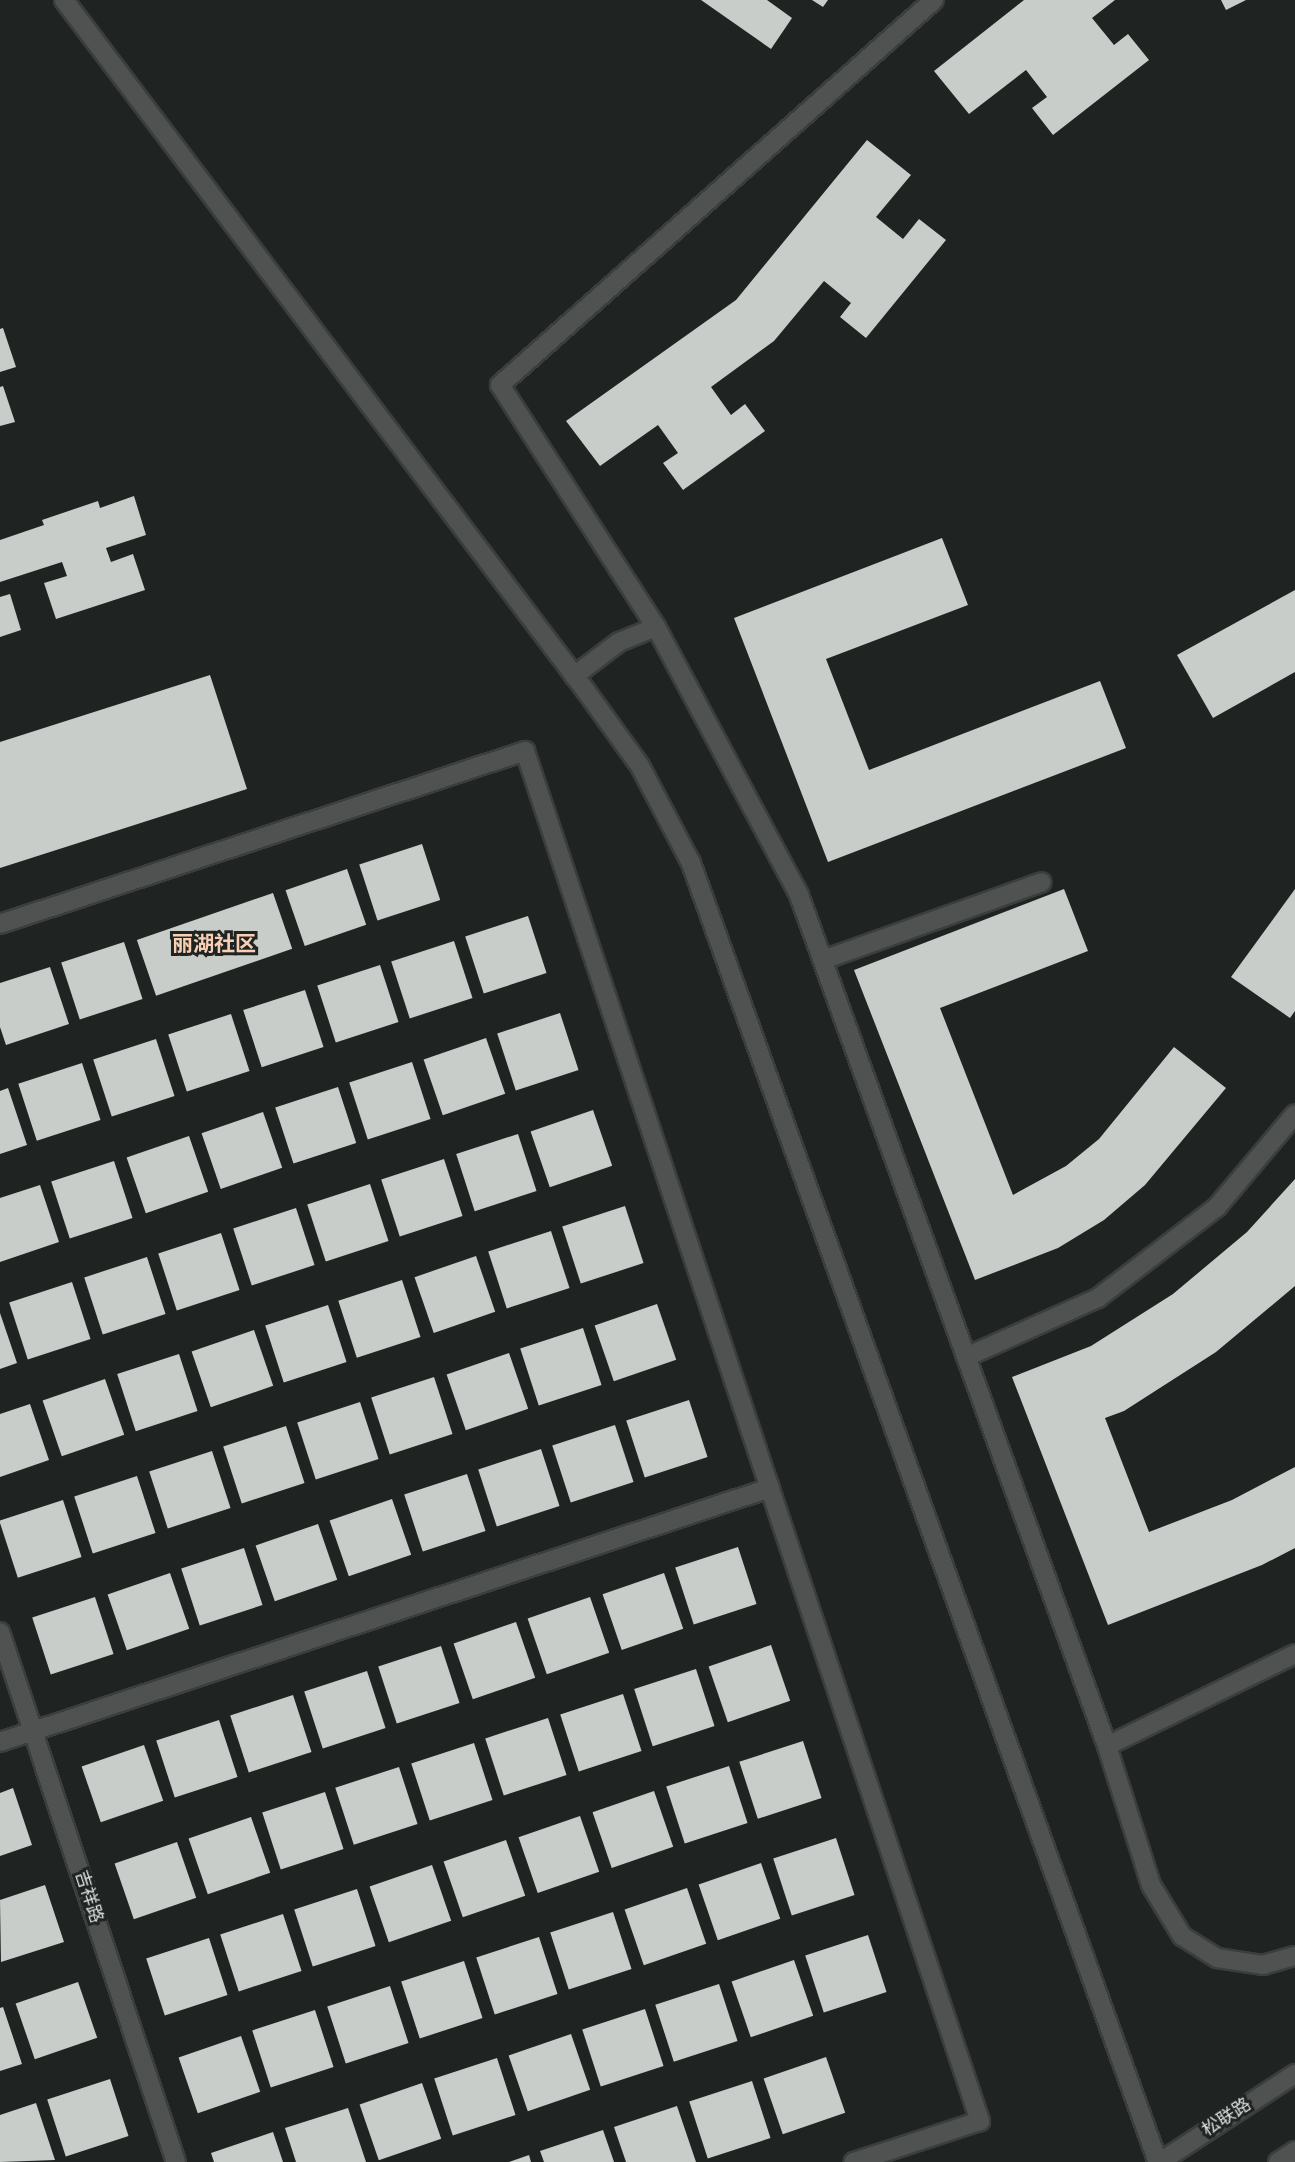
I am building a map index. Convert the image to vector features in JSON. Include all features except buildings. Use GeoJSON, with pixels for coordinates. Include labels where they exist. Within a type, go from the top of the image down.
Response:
{"type":"FeatureCollection","features":[{"type":"Feature","properties":{"kind":"street"},"geometry":{"type":"LineString","coordinates":[[64,0],[574,676],[639,766],[691,863],[1159,2162]]}},
{"type":"Feature","properties":{"kind":"street"},"geometry":{"type":"LineString","coordinates":[[934,0],[500,385],[656,627],[799,895],[1107,1746],[1150,1885],[1182,1936],[1217,1958],[1263,1965],[1295,1956]]}},
{"type":"Feature","properties":{"kind":"street"},"geometry":{"type":"LineString","coordinates":[[574,676],[619,642],[656,627]]}},
{"type":"Feature","properties":{"kind":"street"},"geometry":{"type":"LineString","coordinates":[[0,924],[525,752],[980,2121],[854,2162]]}},
{"type":"Feature","properties":{"kind":"street"},"geometry":{"type":"LineString","coordinates":[[823,960],[1042,882]]}},
{"type":"Feature","properties":{"kind":"street"},"geometry":{"type":"LineString","coordinates":[[966,1356],[1098,1298],[1217,1207],[1295,1114]]}},
{"type":"Feature","properties":{"kind":"street"},"geometry":{"type":"LineString","coordinates":[[0,1742],[770,1488]]}},
{"type":"Feature","properties":{"kind":"street","name":"吉祥路"},"geometry":{"type":"LineString","coordinates":[[0,1632],[176,2162]]}},
{"type":"Feature","properties":{"kind":"street"},"geometry":{"type":"LineString","coordinates":[[1107,1746],[1295,1654]]}},
{"type":"Feature","properties":{"kind":"street","name":"松联路"},"geometry":{"type":"LineString","coordinates":[[1159,2162],[1295,2074]]}},
{"type":"Feature","properties":{"kind":"street"},"geometry":{"type":"LineString","coordinates":[[1278,2162],[1295,2151]]}},
{"type":"Feature","properties":{"kind":"district","name":"丽湖社区"},"geometry":{"type":"Point","coordinates":[214,944]}}]}
